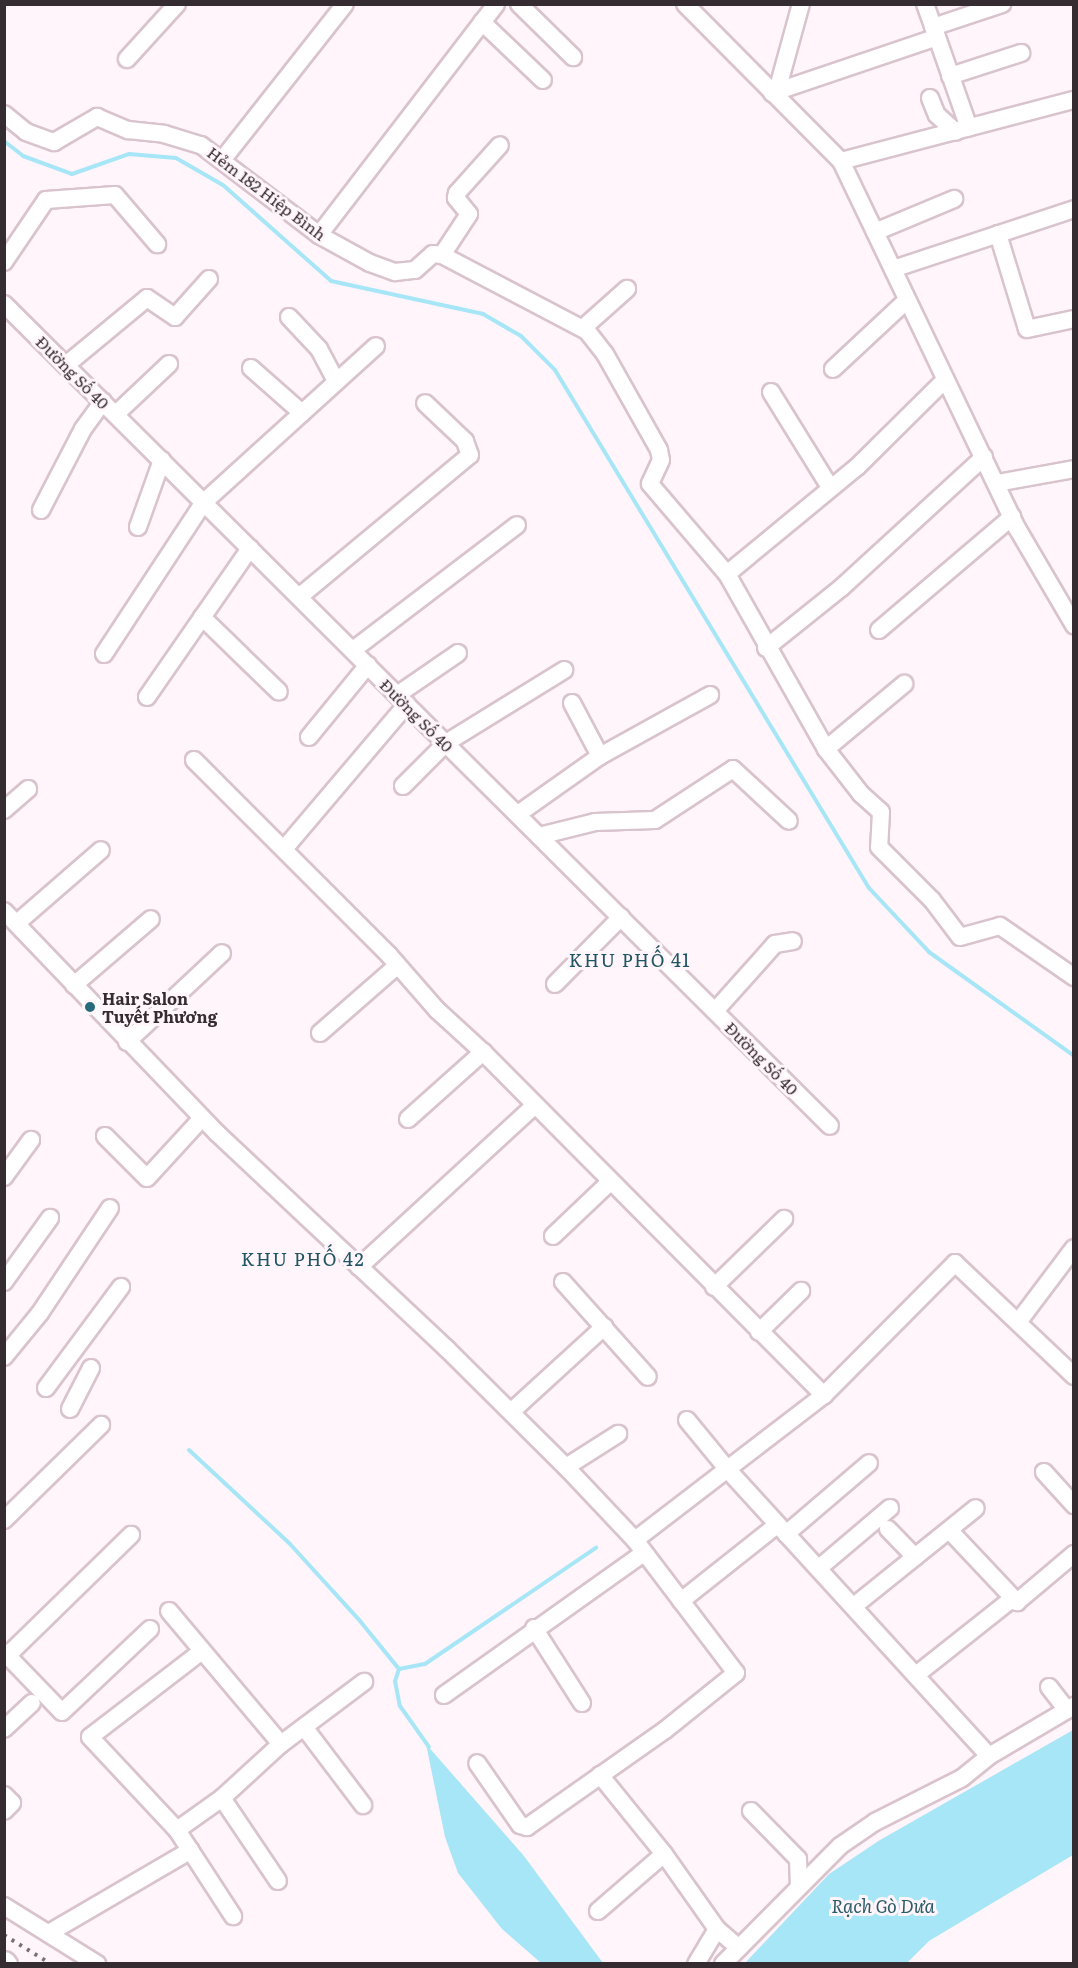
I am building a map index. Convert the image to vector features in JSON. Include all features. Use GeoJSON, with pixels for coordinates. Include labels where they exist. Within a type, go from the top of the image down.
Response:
{"type":"FeatureCollection","features":[{"type":"Feature","properties":{"kind":"street"},"geometry":{"type":"LineString","coordinates":[[127,59],[177,4]]}},
{"type":"Feature","properties":{"kind":"street"},"geometry":{"type":"LineString","coordinates":[[223,159],[345,4]]}},
{"type":"Feature","properties":{"kind":"street"},"geometry":{"type":"LineString","coordinates":[[319,235],[496,4]]}},
{"type":"Feature","properties":{"kind":"street"},"geometry":{"type":"LineString","coordinates":[[519,4],[573,57]]}},
{"type":"Feature","properties":{"kind":"street"},"geometry":{"type":"LineString","coordinates":[[686,4],[775,92],[840,161],[944,381],[1012,517],[1074,625]]}},
{"type":"Feature","properties":{"kind":"street"},"geometry":{"type":"LineString","coordinates":[[775,92],[801,4]]}},
{"type":"Feature","properties":{"kind":"street"},"geometry":{"type":"LineString","coordinates":[[925,4],[950,76],[962,130]]}},
{"type":"Feature","properties":{"kind":"street"},"geometry":{"type":"LineString","coordinates":[[775,92],[935,32],[1002,4]]}},
{"type":"Feature","properties":{"kind":"street"},"geometry":{"type":"LineString","coordinates":[[483,22],[543,80]]}},
{"type":"Feature","properties":{"kind":"street"},"geometry":{"type":"LineString","coordinates":[[950,76],[1021,53]]}},
{"type":"Feature","properties":{"kind":"street"},"geometry":{"type":"LineString","coordinates":[[930,98],[937,115],[962,130]]}},
{"type":"Feature","properties":{"kind":"street"},"geometry":{"type":"LineString","coordinates":[[840,161],[1074,100]]}},
{"type":"Feature","properties":{"kind":"street","name":"Hẻm 182 Hiệp Bình"},"geometry":{"type":"LineString","coordinates":[[4,114],[26,132],[54,142],[101,117],[128,130],[164,134],[201,145],[223,159],[319,235],[370,263],[395,272],[415,270],[433,254],[441,255]]}},
{"type":"Feature","properties":{"kind":"street"},"geometry":{"type":"LineString","coordinates":[[500,145],[457,193],[456,198],[469,214],[441,255],[583,328],[604,354],[658,450],[661,460],[650,484],[727,574],[766,648],[826,748],[861,794],[881,812],[879,847],[932,900],[960,937],[1000,926],[1074,977]]}},
{"type":"Feature","properties":{"kind":"street"},"geometry":{"type":"LineString","coordinates":[[4,262],[42,202],[52,199],[115,195],[157,244]]}},
{"type":"Feature","properties":{"kind":"street"},"geometry":{"type":"LineString","coordinates":[[875,232],[954,199]]}},
{"type":"Feature","properties":{"kind":"street"},"geometry":{"type":"LineString","coordinates":[[893,269],[1074,209]]}},
{"type":"Feature","properties":{"kind":"street"},"geometry":{"type":"LineString","coordinates":[[998,234],[1027,329],[1074,319]]}},
{"type":"Feature","properties":{"kind":"street"},"geometry":{"type":"LineString","coordinates":[[66,365],[147,298],[175,317],[208,279]]}},
{"type":"Feature","properties":{"kind":"street"},"geometry":{"type":"LineString","coordinates":[[583,328],[627,289]]}},
{"type":"Feature","properties":{"kind":"street"},"geometry":{"type":"LineString","coordinates":[[833,369],[907,300]]}},
{"type":"Feature","properties":{"kind":"street","name":"Đường Số 40"},"geometry":{"type":"LineString","coordinates":[[4,303],[830,1126]]}},
{"type":"Feature","properties":{"kind":"street"},"geometry":{"type":"LineString","coordinates":[[290,317],[319,349],[336,381]]}},
{"type":"Feature","properties":{"kind":"street"},"geometry":{"type":"LineString","coordinates":[[104,654],[204,502],[376,346]]}},
{"type":"Feature","properties":{"kind":"street"},"geometry":{"type":"LineString","coordinates":[[116,414],[169,364]]}},
{"type":"Feature","properties":{"kind":"street"},"geometry":{"type":"LineString","coordinates":[[251,368],[302,413]]}},
{"type":"Feature","properties":{"kind":"street"},"geometry":{"type":"LineString","coordinates":[[727,574],[857,467],[944,381]]}},
{"type":"Feature","properties":{"kind":"street"},"geometry":{"type":"LineString","coordinates":[[771,392],[830,487]]}},
{"type":"Feature","properties":{"kind":"street"},"geometry":{"type":"LineString","coordinates":[[41,510],[83,429],[103,401]]}},
{"type":"Feature","properties":{"kind":"street"},"geometry":{"type":"LineString","coordinates":[[299,597],[470,455],[465,441],[425,404]]}},
{"type":"Feature","properties":{"kind":"street"},"geometry":{"type":"LineString","coordinates":[[766,648],[841,588],[984,457]]}},
{"type":"Feature","properties":{"kind":"street"},"geometry":{"type":"LineString","coordinates":[[138,527],[162,460]]}},
{"type":"Feature","properties":{"kind":"street"},"geometry":{"type":"LineString","coordinates":[[997,483],[1074,468]]}},
{"type":"Feature","properties":{"kind":"street"},"geometry":{"type":"LineString","coordinates":[[879,630],[1012,517]]}},
{"type":"Feature","properties":{"kind":"street"},"geometry":{"type":"LineString","coordinates":[[353,650],[517,525]]}},
{"type":"Feature","properties":{"kind":"street"},"geometry":{"type":"LineString","coordinates":[[147,697],[250,548]]}},
{"type":"Feature","properties":{"kind":"street"},"geometry":{"type":"LineString","coordinates":[[202,617],[279,692]]}},
{"type":"Feature","properties":{"kind":"street"},"geometry":{"type":"LineString","coordinates":[[284,849],[402,699],[458,653]]}},
{"type":"Feature","properties":{"kind":"street"},"geometry":{"type":"LineString","coordinates":[[309,737],[368,665]]}},
{"type":"Feature","properties":{"kind":"street"},"geometry":{"type":"LineString","coordinates":[[403,786],[446,743],[564,670]]}},
{"type":"Feature","properties":{"kind":"street"},"geometry":{"type":"LineString","coordinates":[[826,748],[904,684]]}},
{"type":"Feature","properties":{"kind":"street"},"geometry":{"type":"LineString","coordinates":[[518,814],[600,756],[710,694]]}},
{"type":"Feature","properties":{"kind":"street"},"geometry":{"type":"LineString","coordinates":[[572,703],[600,756]]}},
{"type":"Feature","properties":{"kind":"street"},"geometry":{"type":"LineString","coordinates":[[194,760],[398,965],[437,1010],[483,1052],[714,1287],[824,1395]]}},
{"type":"Feature","properties":{"kind":"street"},"geometry":{"type":"LineString","coordinates":[[539,836],[595,822],[655,820],[733,769],[789,821]]}},
{"type":"Feature","properties":{"kind":"street"},"geometry":{"type":"LineString","coordinates":[[4,810],[28,789]]}},
{"type":"Feature","properties":{"kind":"street"},"geometry":{"type":"LineString","coordinates":[[17,923],[101,850]]}},
{"type":"Feature","properties":{"kind":"street"},"geometry":{"type":"LineString","coordinates":[[4,911],[202,1118],[512,1411],[566,1467],[640,1547],[736,1673],[527,1827],[520,1825],[477,1763]]}},
{"type":"Feature","properties":{"kind":"street"},"geometry":{"type":"LineString","coordinates":[[555,984],[621,917]]}},
{"type":"Feature","properties":{"kind":"street"},"geometry":{"type":"LineString","coordinates":[[74,985],[151,919]]}},
{"type":"Feature","properties":{"kind":"street"},"geometry":{"type":"LineString","coordinates":[[715,1011],[775,944],[793,941]]}},
{"type":"Feature","properties":{"kind":"street"},"geometry":{"type":"LineString","coordinates":[[127,1042],[222,953]]}},
{"type":"Feature","properties":{"kind":"street"},"geometry":{"type":"LineString","coordinates":[[320,1033],[398,965]]}},
{"type":"Feature","properties":{"kind":"street"},"geometry":{"type":"LineString","coordinates":[[408,1119],[483,1052]]}},
{"type":"Feature","properties":{"kind":"street"},"geometry":{"type":"LineString","coordinates":[[359,1267],[535,1105]]}},
{"type":"Feature","properties":{"kind":"street"},"geometry":{"type":"LineString","coordinates":[[105,1136],[147,1178],[202,1118]]}},
{"type":"Feature","properties":{"kind":"street"},"geometry":{"type":"LineString","coordinates":[[4,1177],[31,1140]]}},
{"type":"Feature","properties":{"kind":"street"},"geometry":{"type":"LineString","coordinates":[[553,1236],[610,1182]]}},
{"type":"Feature","properties":{"kind":"street"},"geometry":{"type":"LineString","coordinates":[[4,1357],[40,1313],[110,1208]]}},
{"type":"Feature","properties":{"kind":"street"},"geometry":{"type":"LineString","coordinates":[[4,1282],[50,1218]]}},
{"type":"Feature","properties":{"kind":"street"},"geometry":{"type":"LineString","coordinates":[[714,1287],[784,1219]]}},
{"type":"Feature","properties":{"kind":"street"},"geometry":{"type":"LineString","coordinates":[[1019,1321],[1072,1254]]}},
{"type":"Feature","properties":{"kind":"street"},"geometry":{"type":"LineString","coordinates":[[444,1695],[640,1547],[728,1470],[824,1395],[956,1263],[1074,1376]]}},
{"type":"Feature","properties":{"kind":"street"},"geometry":{"type":"LineString","coordinates":[[563,1282],[648,1377]]}},
{"type":"Feature","properties":{"kind":"street"},"geometry":{"type":"LineString","coordinates":[[46,1388],[121,1287]]}},
{"type":"Feature","properties":{"kind":"street"},"geometry":{"type":"LineString","coordinates":[[759,1332],[801,1291]]}},
{"type":"Feature","properties":{"kind":"street"},"geometry":{"type":"LineString","coordinates":[[512,1411],[604,1327]]}},
{"type":"Feature","properties":{"kind":"street"},"geometry":{"type":"LineString","coordinates":[[70,1409],[91,1368]]}},
{"type":"Feature","properties":{"kind":"street"},"geometry":{"type":"LineString","coordinates":[[687,1420],[728,1470],[989,1756]]}},
{"type":"Feature","properties":{"kind":"street"},"geometry":{"type":"LineString","coordinates":[[4,1520],[101,1425]]}},
{"type":"Feature","properties":{"kind":"street"},"geometry":{"type":"LineString","coordinates":[[566,1467],[618,1434]]}},
{"type":"Feature","properties":{"kind":"street"},"geometry":{"type":"LineString","coordinates":[[681,1600],[782,1529],[869,1463]]}},
{"type":"Feature","properties":{"kind":"street"},"geometry":{"type":"LineString","coordinates":[[1044,1472],[1074,1505]]}},
{"type":"Feature","properties":{"kind":"street"},"geometry":{"type":"LineString","coordinates":[[819,1568],[890,1508]]}},
{"type":"Feature","properties":{"kind":"street"},"geometry":{"type":"LineString","coordinates":[[854,1606],[976,1508]]}},
{"type":"Feature","properties":{"kind":"street"},"geometry":{"type":"LineString","coordinates":[[888,1529],[915,1557]]}},
{"type":"Feature","properties":{"kind":"street"},"geometry":{"type":"LineString","coordinates":[[950,1531],[1012,1599],[1020,1601],[1074,1554]]}},
{"type":"Feature","properties":{"kind":"street"},"geometry":{"type":"LineString","coordinates":[[131,1535],[6,1654],[62,1712],[150,1629]]}},
{"type":"Feature","properties":{"kind":"street"},"geometry":{"type":"LineString","coordinates":[[916,1676],[1012,1599]]}},
{"type":"Feature","properties":{"kind":"street"},"geometry":{"type":"LineString","coordinates":[[169,1611],[281,1744]]}},
{"type":"Feature","properties":{"kind":"street"},"geometry":{"type":"LineString","coordinates":[[534,1628],[582,1703]]}},
{"type":"Feature","properties":{"kind":"street"},"geometry":{"type":"LineString","coordinates":[[202,1650],[90,1737],[177,1830],[233,1916]]}},
{"type":"Feature","properties":{"kind":"street"},"geometry":{"type":"LineString","coordinates":[[177,1830],[222,1798],[281,1744],[364,1682]]}},
{"type":"Feature","properties":{"kind":"street"},"geometry":{"type":"LineString","coordinates":[[723,1964],[799,1885],[857,1834],[962,1778],[989,1756],[1070,1708],[1049,1688]]}},
{"type":"Feature","properties":{"kind":"street"},"geometry":{"type":"LineString","coordinates":[[4,1730],[32,1703]]}},
{"type":"Feature","properties":{"kind":"street"},"geometry":{"type":"LineString","coordinates":[[304,1727],[363,1805]]}},
{"type":"Feature","properties":{"kind":"street"},"geometry":{"type":"LineString","coordinates":[[600,1775],[664,1854],[717,1929],[739,1947]]}},
{"type":"Feature","properties":{"kind":"street"},"geometry":{"type":"LineString","coordinates":[[222,1798],[278,1881]]}},
{"type":"Feature","properties":{"kind":"street"},"geometry":{"type":"LineString","coordinates":[[751,1811],[798,1859],[799,1885]]}},
{"type":"Feature","properties":{"kind":"street"},"geometry":{"type":"LineString","coordinates":[[49,1933],[191,1850]]}},
{"type":"Feature","properties":{"kind":"street"},"geometry":{"type":"LineString","coordinates":[[598,1911],[664,1854]]}},
{"type":"Feature","properties":{"kind":"street"},"geometry":{"type":"LineString","coordinates":[[4,1906],[97,1964]]}},
{"type":"Feature","properties":{"kind":"street"},"geometry":{"type":"LineString","coordinates":[[696,1964],[717,1929]]}},
{"type":"Feature","properties":{"kind":"water","name":"Rạch Gò Dưa"},"geometry":{"type":"Polygon","coordinates":[[[1073,1730],[1073,1855],[929,1941],[907,1963],[745,1963],[829,1874],[880,1840],[1073,1730]]]}},
{"type":"Feature","properties":{"kind":"water"},"geometry":{"type":"Polygon","coordinates":[[[426,1744],[524,1856],[603,1963],[541,1963],[502,1929],[458,1873],[445,1837],[426,1744]]]}},
{"type":"Feature","properties":{"kind":"waterway"},"geometry":{"type":"LineString","coordinates":[[4,141],[23,156],[72,174],[129,154],[176,158],[223,185],[331,281],[483,314],[521,336],[555,370],[869,888],[929,952],[1074,1056]]}},
{"type":"Feature","properties":{"kind":"waterway"},"geometry":{"type":"LineString","coordinates":[[189,1450],[290,1544],[360,1621],[399,1669],[395,1681],[400,1706],[429,1747]]}},
{"type":"Feature","properties":{"kind":"waterway"},"geometry":{"type":"LineString","coordinates":[[399,1669],[425,1664],[596,1548]]}},
{"type":"Feature","properties":{"kind":"railway"},"geometry":{"type":"LineString","coordinates":[[4,1935],[51,1964]]}},
{"type":"Feature","properties":{"kind":"place","name":"Hair Salon Tuyết Phương"},"geometry":{"type":"Point","coordinates":[90,1007]}},
{"type":"Feature","properties":{"kind":"district","name":"KHU PHỐ 41"},"geometry":{"type":"Point","coordinates":[630,960]}},
{"type":"Feature","properties":{"kind":"district","name":"KHU PHỐ 42"},"geometry":{"type":"Point","coordinates":[303,1259]}}]}
